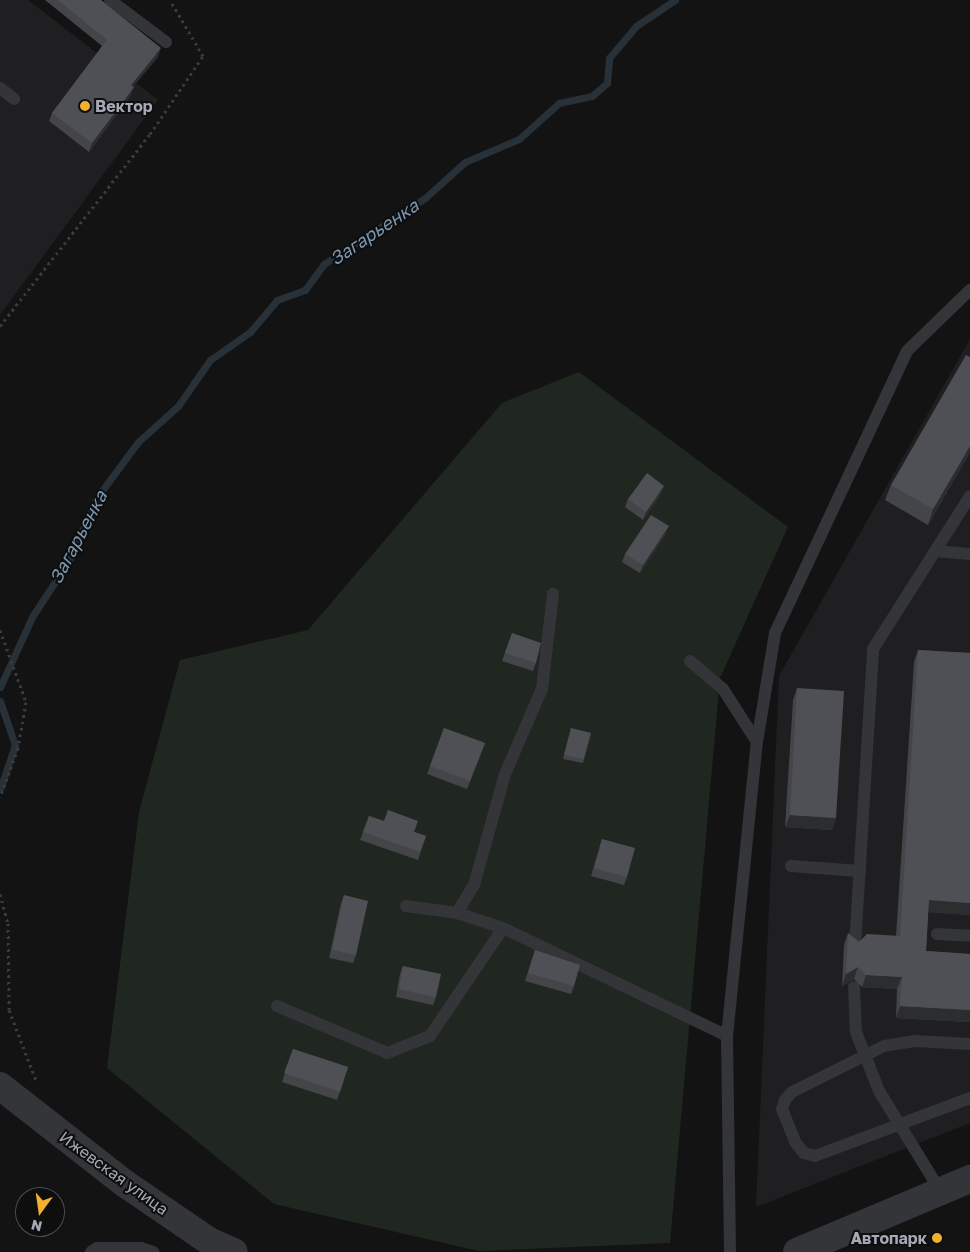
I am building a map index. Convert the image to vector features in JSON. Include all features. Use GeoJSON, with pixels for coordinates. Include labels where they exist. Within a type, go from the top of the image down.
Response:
{"type":"FeatureCollection","features":[{"type":"Feature","properties":{"kind":"street","name":"Ижевская улица"},"geometry":{"type":"LineString","coordinates":[[0,1086],[124,1183],[209,1241],[234,1252]]}},
{"type":"Feature","properties":{"kind":"street"},"geometry":{"type":"LineString","coordinates":[[797,1252],[970,1179]]}},
{"type":"Feature","properties":{"kind":"lane"},"geometry":{"type":"LineString","coordinates":[[110,0],[166,42]]}},
{"type":"Feature","properties":{"kind":"lane"},"geometry":{"type":"LineString","coordinates":[[0,88],[14,99]]}},
{"type":"Feature","properties":{"kind":"lane"},"geometry":{"type":"LineString","coordinates":[[730,1252],[727,1036],[757,742],[776,633],[908,351],[970,290]]}},
{"type":"Feature","properties":{"kind":"lane"},"geometry":{"type":"LineString","coordinates":[[855,946],[873,649],[970,496]]}},
{"type":"Feature","properties":{"kind":"lane"},"geometry":{"type":"LineString","coordinates":[[935,551],[970,554]]}},
{"type":"Feature","properties":{"kind":"lane"},"geometry":{"type":"LineString","coordinates":[[457,913],[474,884],[505,774],[542,689],[554,594]]}},
{"type":"Feature","properties":{"kind":"lane"},"geometry":{"type":"LineString","coordinates":[[690,661],[723,689],[757,742]]}},
{"type":"Feature","properties":{"kind":"lane"},"geometry":{"type":"LineString","coordinates":[[791,866],[860,871]]}},
{"type":"Feature","properties":{"kind":"lane"},"geometry":{"type":"LineString","coordinates":[[406,906],[457,913],[503,928],[727,1036]]}},
{"type":"Feature","properties":{"kind":"lane"},"geometry":{"type":"LineString","coordinates":[[276,1006],[388,1053],[430,1036],[503,928]]}},
{"type":"Feature","properties":{"kind":"lane"},"geometry":{"type":"LineString","coordinates":[[936,934],[970,936]]}},
{"type":"Feature","properties":{"kind":"lane"},"geometry":{"type":"LineString","coordinates":[[854,987],[856,1032],[879,1091],[942,1192]]}},
{"type":"Feature","properties":{"kind":"lane"},"geometry":{"type":"LineString","coordinates":[[970,1044],[898,1042],[792,1092],[785,1100],[784,1119],[804,1153],[815,1156],[970,1098]]}},
{"type":"Feature","properties":{"kind":"lane"},"geometry":{"type":"LineString","coordinates":[[91,1252],[98,1248],[141,1248],[153,1252]]}},
{"type":"Feature","properties":{"kind":"path"},"geometry":{"type":"LineString","coordinates":[[0,326],[150,134],[203,56],[170,0]]}},
{"type":"Feature","properties":{"kind":"path"},"geometry":{"type":"LineString","coordinates":[[0,630],[26,702],[18,748],[0,797]]}},
{"type":"Feature","properties":{"kind":"path"},"geometry":{"type":"LineString","coordinates":[[0,894],[8,923],[9,1010],[36,1080]]}},
{"type":"Feature","properties":{"kind":"shaded area"},"geometry":{"type":"Polygon","coordinates":[[[0,0],[28,0],[158,100],[0,315],[0,0]]]}},
{"type":"Feature","properties":{"kind":"shaded area"},"geometry":{"type":"Polygon","coordinates":[[[970,339],[970,1123],[756,1207],[779,676],[970,339]]]}},
{"type":"Feature","properties":{"kind":"shaded area"},"geometry":{"type":"Polygon","coordinates":[[[579,372],[788,527],[720,678],[670,1243],[479,1251],[274,1204],[107,1068],[139,812],[180,660],[308,630],[502,403],[579,372]]]}},
{"type":"Feature","properties":{"kind":"building"},"geometry":{"type":"Polygon","coordinates":[[[58,0],[101,0],[161,48],[131,85],[134,87],[92,143],[52,113],[107,40],[58,0]]]}},
{"type":"Feature","properties":{"kind":"building"},"geometry":{"type":"Polygon","coordinates":[[[966,355],[970,357],[970,446],[933,509],[891,485],[966,355]]]}},
{"type":"Feature","properties":{"kind":"building"},"geometry":{"type":"Polygon","coordinates":[[[647,473],[664,486],[646,512],[628,499],[647,473]]]}},
{"type":"Feature","properties":{"kind":"building"},"geometry":{"type":"Polygon","coordinates":[[[651,515],[669,526],[643,565],[625,554],[651,515]]]}},
{"type":"Feature","properties":{"kind":"building"},"geometry":{"type":"Polygon","coordinates":[[[512,633],[541,643],[536,663],[505,653],[512,633]]]}},
{"type":"Feature","properties":{"kind":"building"},"geometry":{"type":"Polygon","coordinates":[[[918,650],[970,653],[970,903],[929,900],[926,951],[970,954],[970,1010],[900,1006],[902,977],[866,975],[858,967],[846,974],[848,933],[859,942],[867,934],[900,936],[918,650]]]}},
{"type":"Feature","properties":{"kind":"building"},"geometry":{"type":"Polygon","coordinates":[[[797,688],[844,691],[836,818],[790,815],[797,688]]]}},
{"type":"Feature","properties":{"kind":"building"},"geometry":{"type":"Polygon","coordinates":[[[444,728],[485,743],[470,781],[430,766],[444,728]]]}},
{"type":"Feature","properties":{"kind":"building"},"geometry":{"type":"Polygon","coordinates":[[[571,728],[591,733],[584,759],[564,755],[571,728]]]}},
{"type":"Feature","properties":{"kind":"building"},"geometry":{"type":"Polygon","coordinates":[[[388,810],[418,821],[414,832],[426,836],[420,852],[363,832],[369,816],[384,821],[388,810]]]}},
{"type":"Feature","properties":{"kind":"building"},"geometry":{"type":"Polygon","coordinates":[[[602,839],[635,848],[627,877],[594,868],[602,839]]]}},
{"type":"Feature","properties":{"kind":"building"},"geometry":{"type":"Polygon","coordinates":[[[344,895],[368,901],[356,955],[332,950],[344,895]]]}},
{"type":"Feature","properties":{"kind":"building"},"geometry":{"type":"Polygon","coordinates":[[[535,950],[580,965],[574,986],[528,973],[535,950]]]}},
{"type":"Feature","properties":{"kind":"building"},"geometry":{"type":"Polygon","coordinates":[[[403,966],[441,974],[436,997],[399,989],[403,966]]]}},
{"type":"Feature","properties":{"kind":"building"},"geometry":{"type":"Polygon","coordinates":[[[293,1049],[348,1067],[340,1092],[284,1073],[293,1049]]]}},
{"type":"Feature","properties":{"kind":"waterway","name":"Загарьенка"},"geometry":{"type":"LineString","coordinates":[[0,687],[32,617],[71,557],[95,500],[138,442],[178,406],[210,360],[250,332],[277,300],[305,290],[324,264],[425,198],[465,162],[519,139],[559,103],[592,96],[607,83],[609,58],[636,26],[675,0]]}},
{"type":"Feature","properties":{"kind":"waterway"},"geometry":{"type":"LineString","coordinates":[[0,701],[15,745],[0,789]]}},
{"type":"Feature","properties":{"kind":"place","name":"Вектор"},"geometry":{"type":"Point","coordinates":[85,106]}},
{"type":"Feature","properties":{"kind":"place","name":"Автопарк"},"geometry":{"type":"Point","coordinates":[937,1238]}}]}
